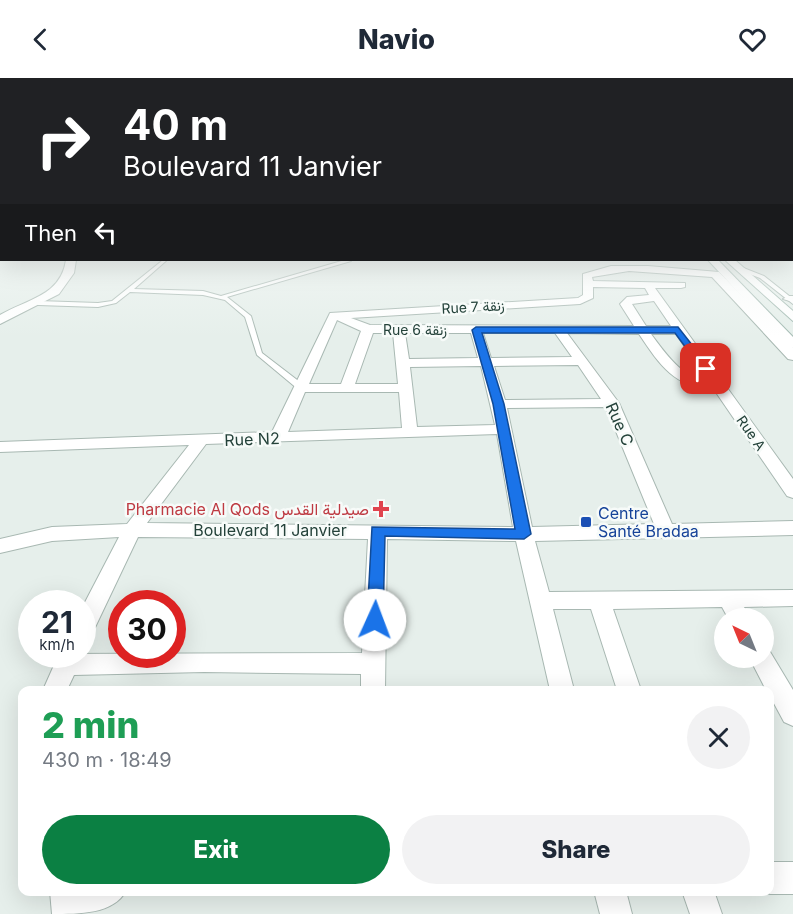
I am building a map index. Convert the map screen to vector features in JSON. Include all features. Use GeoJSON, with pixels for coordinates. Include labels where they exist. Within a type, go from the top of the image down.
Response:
{"type":"FeatureCollection","features":[{"type":"Feature","properties":{"kind":"street"},"geometry":{"type":"LineString","coordinates":[[1,318],[38,303],[65,281],[71,271],[71,261]]}},
{"type":"Feature","properties":{"kind":"street"},"geometry":{"type":"LineString","coordinates":[[723,268],[793,356]]}},
{"type":"Feature","properties":{"kind":"street"},"geometry":{"type":"LineString","coordinates":[[587,280],[594,272],[621,269],[741,269],[793,317]]}},
{"type":"Feature","properties":{"kind":"street"},"geometry":{"type":"LineString","coordinates":[[587,280],[681,285]]}},
{"type":"Feature","properties":{"kind":"street","name":"Rue 7 زنقة"},"geometry":{"type":"LineString","coordinates":[[334,315],[580,301],[589,296],[587,280]]}},
{"type":"Feature","properties":{"kind":"street","name":"Rue A"},"geometry":{"type":"LineString","coordinates":[[648,285],[793,492]]}},
{"type":"Feature","properties":{"kind":"street"},"geometry":{"type":"LineString","coordinates":[[656,298],[627,301],[626,304],[640,329],[679,376],[689,382],[720,388]]}},
{"type":"Feature","properties":{"kind":"street"},"geometry":{"type":"LineString","coordinates":[[277,438],[334,315],[368,329],[346,389]]}},
{"type":"Feature","properties":{"kind":"street","name":"Rue 6 زنقة"},"geometry":{"type":"LineString","coordinates":[[368,329],[678,330]]}},
{"type":"Feature","properties":{"kind":"street","name":"Rue C"},"geometry":{"type":"LineString","coordinates":[[558,329],[612,403],[665,529]]}},
{"type":"Feature","properties":{"kind":"street"},"geometry":{"type":"LineString","coordinates":[[399,330],[410,431]]}},
{"type":"Feature","properties":{"kind":"street"},"geometry":{"type":"LineString","coordinates":[[476,330],[499,404],[524,534],[561,686]]}},
{"type":"Feature","properties":{"kind":"street"},"geometry":{"type":"LineString","coordinates":[[775,332],[793,344]]}},
{"type":"Feature","properties":{"kind":"street"},"geometry":{"type":"LineString","coordinates":[[403,363],[486,360],[583,361]]}},
{"type":"Feature","properties":{"kind":"street"},"geometry":{"type":"LineString","coordinates":[[302,388],[406,388]]}},
{"type":"Feature","properties":{"kind":"street"},"geometry":{"type":"LineString","coordinates":[[499,404],[612,403]]}},
{"type":"Feature","properties":{"kind":"street","name":"Rue N2"},"geometry":{"type":"LineString","coordinates":[[0,447],[504,429]]}},
{"type":"Feature","properties":{"kind":"street"},"geometry":{"type":"LineString","coordinates":[[96,603],[132,530],[201,440]]}},
{"type":"Feature","properties":{"kind":"street","name":"Boulevard 11 Janvier"},"geometry":{"type":"LineString","coordinates":[[0,546],[52,534],[132,530],[524,534],[665,529],[793,528]]}},
{"type":"Feature","properties":{"kind":"street"},"geometry":{"type":"LineString","coordinates":[[373,686],[378,531]]}},
{"type":"Feature","properties":{"kind":"street"},"geometry":{"type":"LineString","coordinates":[[739,608],[793,598]]}},
{"type":"Feature","properties":{"kind":"street"},"geometry":{"type":"LineString","coordinates":[[541,601],[599,600],[719,608]]}},
{"type":"Feature","properties":{"kind":"street"},"geometry":{"type":"LineString","coordinates":[[599,600],[628,686]]}},
{"type":"Feature","properties":{"kind":"street"},"geometry":{"type":"LineString","coordinates":[[96,660],[374,664]]}},
{"type":"Feature","properties":{"kind":"street"},"geometry":{"type":"LineString","coordinates":[[57,686],[65,668]]}},
{"type":"Feature","properties":{"kind":"street"},"geometry":{"type":"LineString","coordinates":[[767,668],[793,714]]}},
{"type":"Feature","properties":{"kind":"street"},"geometry":{"type":"LineString","coordinates":[[774,878],[793,878]]}},
{"type":"Feature","properties":{"kind":"street"},"geometry":{"type":"LineString","coordinates":[[66,896],[68,914]]}},
{"type":"Feature","properties":{"kind":"street"},"geometry":{"type":"LineString","coordinates":[[77,914],[103,896]]}},
{"type":"Feature","properties":{"kind":"street"},"geometry":{"type":"LineString","coordinates":[[611,896],[616,914]]}},
{"type":"Feature","properties":{"kind":"street"},"geometry":{"type":"LineString","coordinates":[[700,896],[706,914]]}},
{"type":"Feature","properties":{"kind":"lane"},"geometry":{"type":"LineString","coordinates":[[38,303],[107,304],[164,261]]}},
{"type":"Feature","properties":{"kind":"lane"},"geometry":{"type":"LineString","coordinates":[[128,290],[186,291],[223,297],[346,261]]}},
{"type":"Feature","properties":{"kind":"lane"},"geometry":{"type":"LineString","coordinates":[[741,269],[762,277],[792,300]]}},
{"type":"Feature","properties":{"kind":"lane"},"geometry":{"type":"LineString","coordinates":[[223,297],[248,316],[260,354],[302,388]]}},
{"type":"Feature","properties":{"kind":"place","name":"Pharmacie Al Qods صيدلية القدس"},"geometry":{"type":"Point","coordinates":[381,509]}},
{"type":"Feature","properties":{"kind":"place","name":"Centre Santé Bradaa"},"geometry":{"type":"Point","coordinates":[586,522]}},
{"type":"Feature","properties":{"kind":"route"},"geometry":{"type":"LineString","coordinates":[[375,620],[378,531],[524,534],[499,404],[476,330],[588,328],[678,330],[706,369]]}}]}
